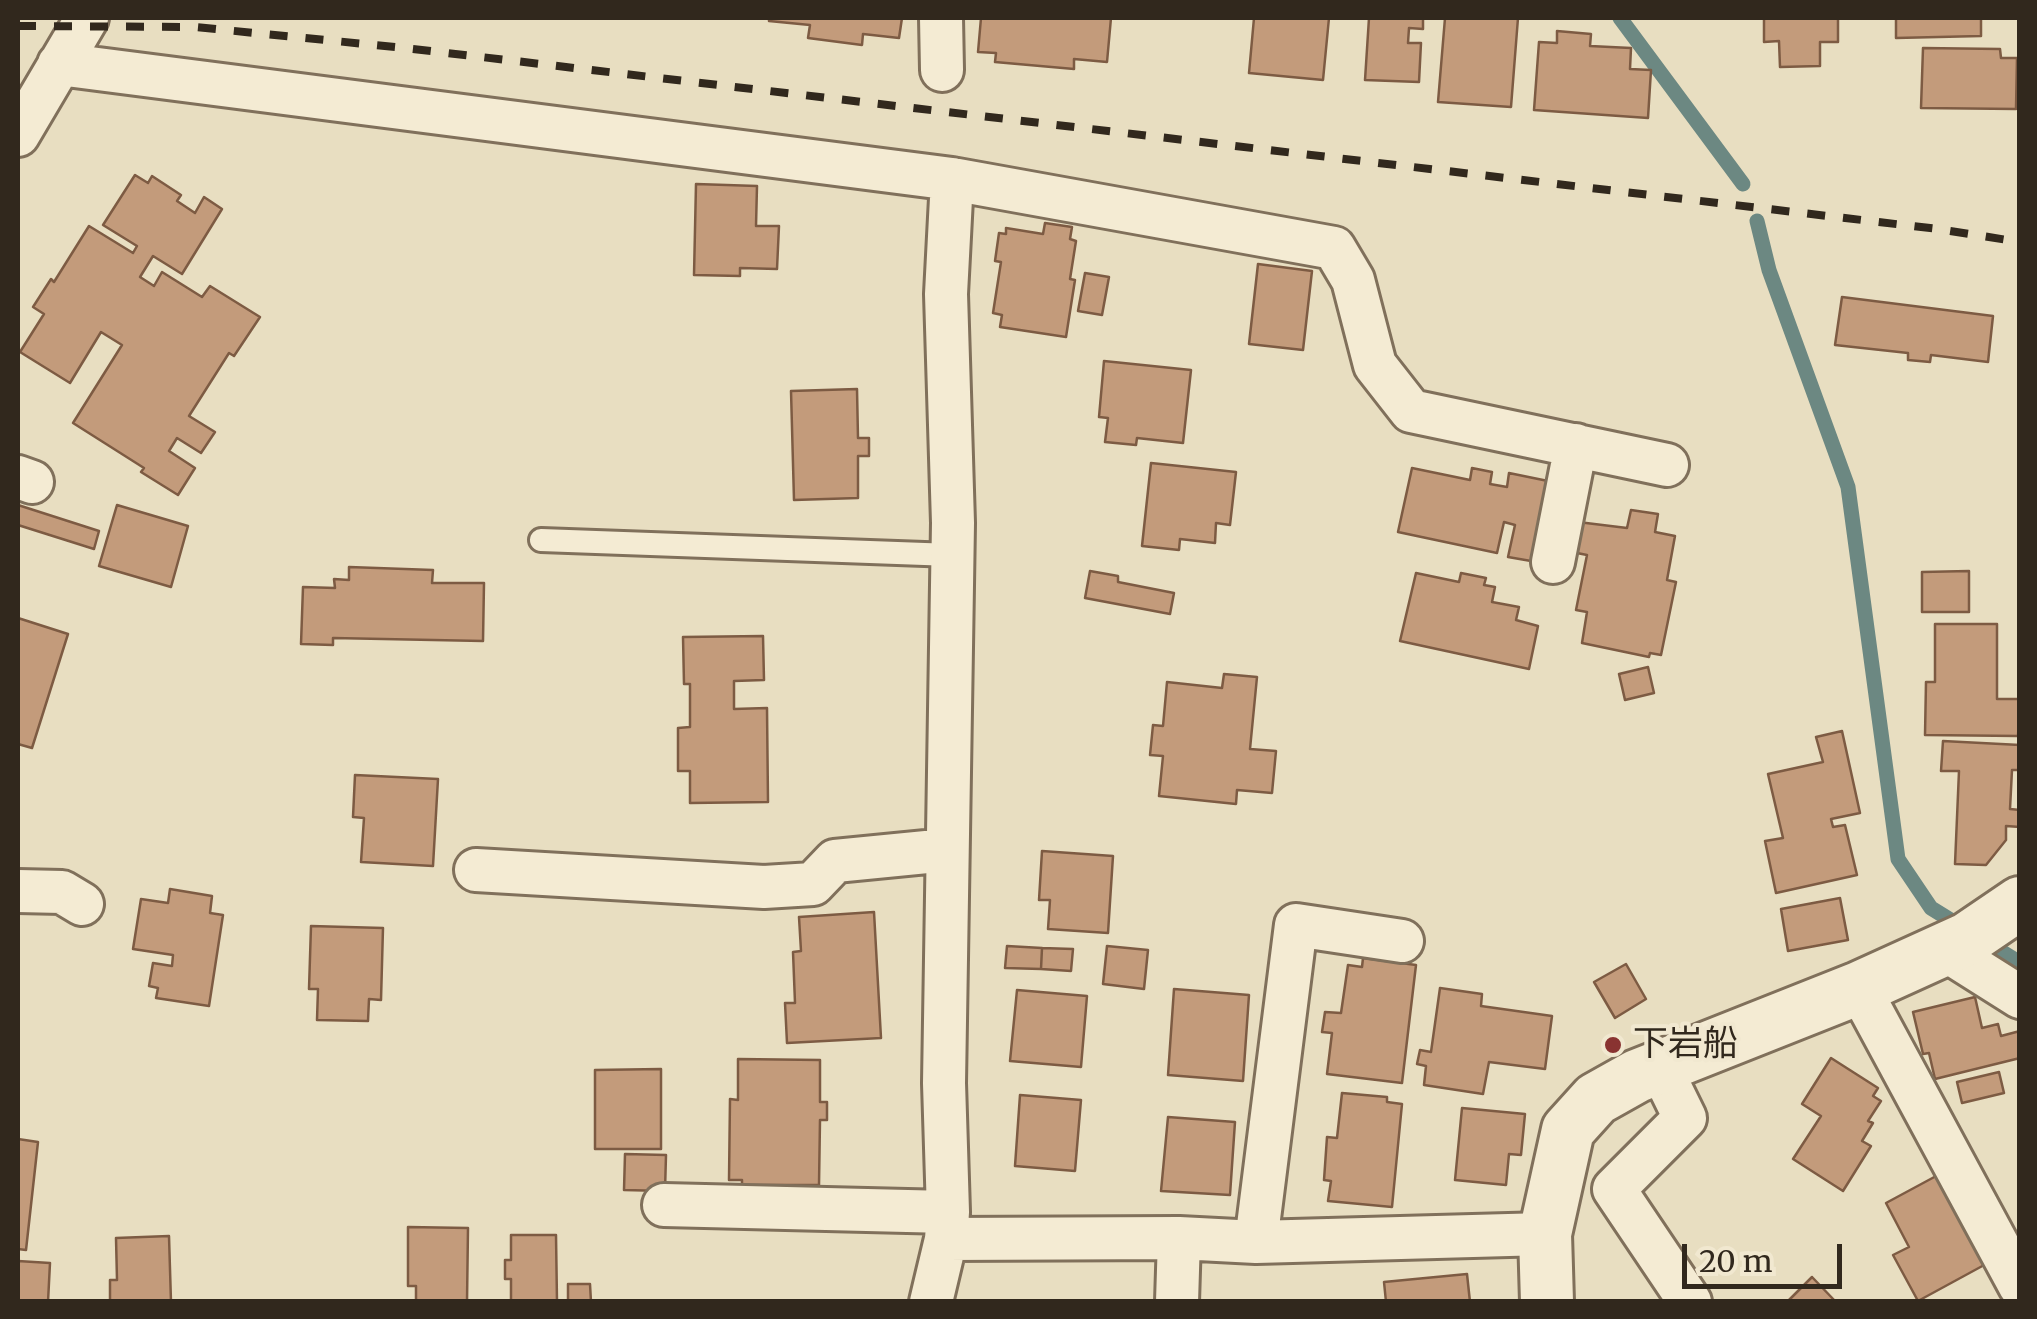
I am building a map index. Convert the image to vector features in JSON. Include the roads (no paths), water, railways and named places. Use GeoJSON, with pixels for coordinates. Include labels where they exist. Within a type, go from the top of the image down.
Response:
{"type":"FeatureCollection","features":[{"type":"Feature","properties":{"kind":"street"},"geometry":{"type":"LineString","coordinates":[[18,135],[87,18]]}},
{"type":"Feature","properties":{"kind":"street"},"geometry":{"type":"LineString","coordinates":[[941,18],[942,70]]}},
{"type":"Feature","properties":{"kind":"street"},"geometry":{"type":"LineString","coordinates":[[60,64],[952,179],[1334,248],[1352,280],[1375,365],[1411,410],[1667,464]]}},
{"type":"Feature","properties":{"kind":"street"},"geometry":{"type":"LineString","coordinates":[[930,1302],[947,1226],[944,1083],[952,555],[946,294],[952,179]]}},
{"type":"Feature","properties":{"kind":"street"},"geometry":{"type":"LineString","coordinates":[[1553,562],[1576,445]]}},
{"type":"Feature","properties":{"kind":"street"},"geometry":{"type":"LineString","coordinates":[[476,870],[764,887],[813,884],[835,861],[947,850]]}},
{"type":"Feature","properties":{"kind":"street"},"geometry":{"type":"LineString","coordinates":[[18,892],[62,892],[82,904]]}},
{"type":"Feature","properties":{"kind":"street"},"geometry":{"type":"LineString","coordinates":[[1256,1242],[1296,924],[1402,940]]}},
{"type":"Feature","properties":{"kind":"street"},"geometry":{"type":"LineString","coordinates":[[1546,1302],[1545,1234],[1568,1130],[1596,1100],[1636,1076],[1859,988],[1984,926],[2020,997]]}},
{"type":"Feature","properties":{"kind":"street"},"geometry":{"type":"LineString","coordinates":[[1859,988],[2020,1286]]}},
{"type":"Feature","properties":{"kind":"street"},"geometry":{"type":"LineString","coordinates":[[1660,1067],[1685,1118],[1614,1189],[1690,1302]]}},
{"type":"Feature","properties":{"kind":"street"},"geometry":{"type":"LineString","coordinates":[[664,1205],[947,1226],[1256,1242],[1545,1234]]}},
{"type":"Feature","properties":{"kind":"street"},"geometry":{"type":"LineString","coordinates":[[1177,1302],[1179,1238]]}},
{"type":"Feature","properties":{"kind":"lane"},"geometry":{"type":"LineString","coordinates":[[542,540],[952,555]]}},
{"type":"Feature","properties":{"kind":"waterway"},"geometry":{"type":"LineString","coordinates":[[1620,18],[1743,184]]}},
{"type":"Feature","properties":{"kind":"waterway"},"geometry":{"type":"LineString","coordinates":[[1757,221],[1769,270],[1848,487],[1898,859],[1931,908],[2020,963]]}},
{"type":"Feature","properties":{"kind":"railway"},"geometry":{"type":"LineString","coordinates":[[18,26],[195,27],[405,48],[1938,229],[2020,242]]}},
{"type":"Feature","properties":{"kind":"place","name":"下岩船"},"geometry":{"type":"Point","coordinates":[1613,1045]}}]}
